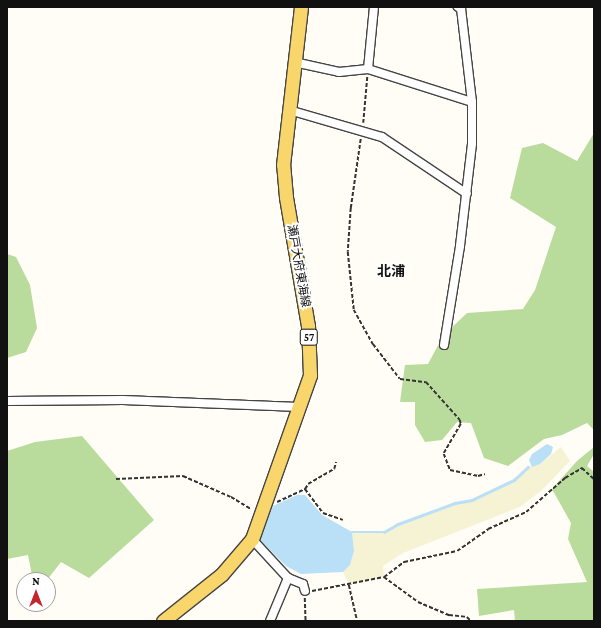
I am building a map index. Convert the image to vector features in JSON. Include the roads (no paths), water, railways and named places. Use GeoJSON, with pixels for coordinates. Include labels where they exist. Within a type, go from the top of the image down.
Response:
{"type":"FeatureCollection","features":[{"type":"Feature","properties":{"kind":"main road","name":"瀬戸大府東海線"},"geometry":{"type":"LineString","coordinates":[[163,621],[222,574],[252,539],[310,375],[312,358],[286,197],[283,165],[288,110],[301,7]]}},
{"type":"Feature","properties":{"kind":"street"},"geometry":{"type":"LineString","coordinates":[[368,69],[374,7]]}},
{"type":"Feature","properties":{"kind":"street"},"geometry":{"type":"LineString","coordinates":[[444,345],[467,194],[472,144],[472,102],[461,9],[458,7]]}},
{"type":"Feature","properties":{"kind":"street"},"geometry":{"type":"LineString","coordinates":[[294,62],[339,72],[368,69],[472,102]]}},
{"type":"Feature","properties":{"kind":"street"},"geometry":{"type":"LineString","coordinates":[[288,110],[362,130],[391,142],[467,194]]}},
{"type":"Feature","properties":{"kind":"street"},"geometry":{"type":"LineString","coordinates":[[7,401],[123,400],[299,407]]}},
{"type":"Feature","properties":{"kind":"street"},"geometry":{"type":"LineString","coordinates":[[252,539],[288,578],[302,584],[305,591]]}},
{"type":"Feature","properties":{"kind":"street"},"geometry":{"type":"LineString","coordinates":[[270,621],[288,578]]}},
{"type":"Feature","properties":{"kind":"water"},"geometry":{"type":"Polygon","coordinates":[[[547,444],[553,447],[551,454],[540,464],[532,467],[529,460],[532,454],[547,444]]]}},
{"type":"Feature","properties":{"kind":"water"},"geometry":{"type":"Polygon","coordinates":[[[297,495],[305,495],[322,515],[352,532],[354,551],[350,565],[343,572],[301,574],[286,566],[260,540],[273,506],[297,495]]]}},
{"type":"Feature","properties":{"kind":"waterway"},"geometry":{"type":"LineString","coordinates":[[352,532],[384,532],[398,524],[455,503],[472,500],[514,480],[528,467]]}},
{"type":"Feature","properties":{"kind":"district","name":"北浦"},"geometry":{"type":"Point","coordinates":[391,271]}}]}
